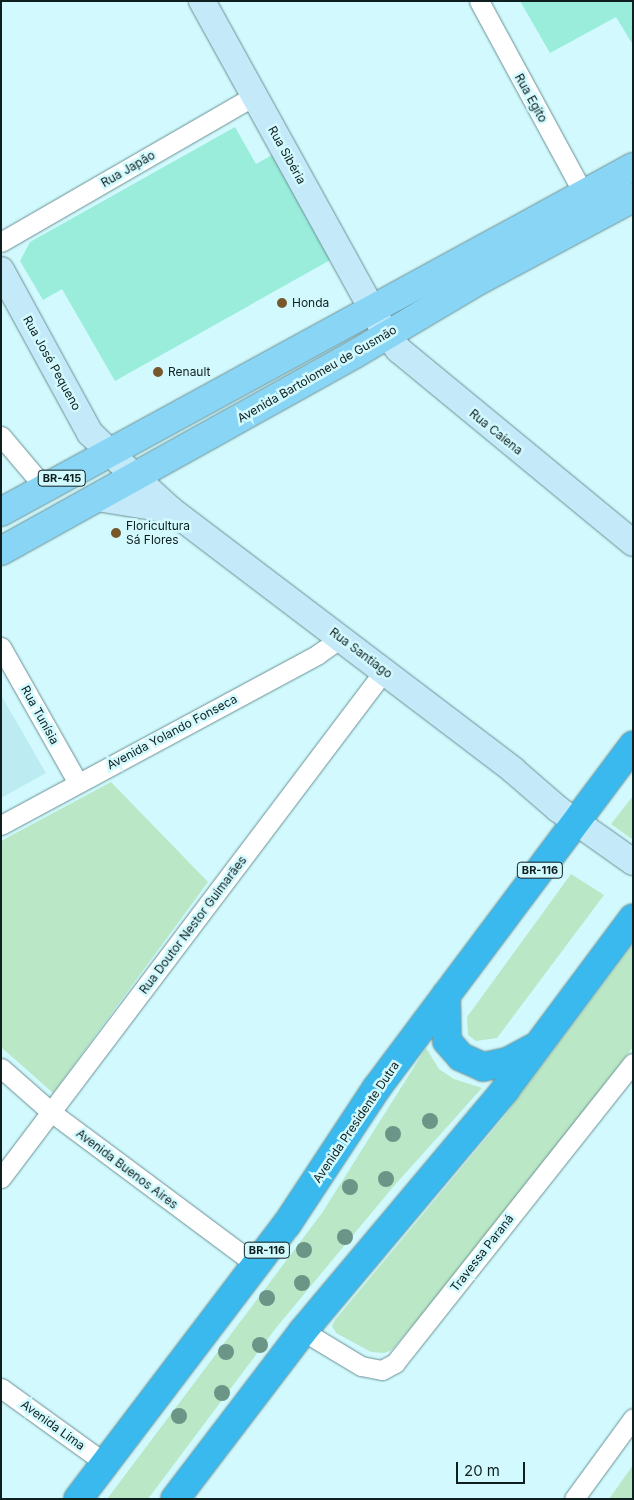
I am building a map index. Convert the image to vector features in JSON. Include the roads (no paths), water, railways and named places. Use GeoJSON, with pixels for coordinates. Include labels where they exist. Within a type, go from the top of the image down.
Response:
{"type":"FeatureCollection","features":[{"type":"Feature","properties":{"kind":"highway","name":"Avenida Presidente Dutra"},"geometry":{"type":"LineString","coordinates":[[78,1499],[287,1224],[376,1089],[633,745]]}},
{"type":"Feature","properties":{"kind":"highway"},"geometry":{"type":"LineString","coordinates":[[175,1499],[303,1331],[505,1090],[633,918]]}},
{"type":"Feature","properties":{"kind":"highway"},"geometry":{"type":"LineString","coordinates":[[446,995],[447,1041],[461,1058],[483,1067],[507,1062],[538,1045]]}},
{"type":"Feature","properties":{"kind":"main road","name":"Rua Sibéria"},"geometry":{"type":"LineString","coordinates":[[202,1],[372,308]]}},
{"type":"Feature","properties":{"kind":"main road"},"geometry":{"type":"LineString","coordinates":[[115,448],[372,308],[397,298],[633,167]]}},
{"type":"Feature","properties":{"kind":"main road","name":"Avenida Bartolomeu de Gusmão"},"geometry":{"type":"LineString","coordinates":[[1,551],[386,334],[633,198]]}},
{"type":"Feature","properties":{"kind":"main road","name":"Rua José Pequeno"},"geometry":{"type":"LineString","coordinates":[[1,270],[90,433],[115,448]]}},
{"type":"Feature","properties":{"kind":"main road","name":"Rua Caiena"},"geometry":{"type":"LineString","coordinates":[[372,308],[386,334],[399,350],[429,378],[633,543]]}},
{"type":"Feature","properties":{"kind":"main road","name":"Rua Santiago"},"geometry":{"type":"LineString","coordinates":[[115,448],[134,476],[171,510],[625,856]]}},
{"type":"Feature","properties":{"kind":"main road","name":"BR-415"},"geometry":{"type":"LineString","coordinates":[[1,512],[115,448]]}},
{"type":"Feature","properties":{"kind":"main road"},"geometry":{"type":"LineString","coordinates":[[97,498],[171,510]]}},
{"type":"Feature","properties":{"kind":"street","name":"Rua Egito"},"geometry":{"type":"LineString","coordinates":[[478,1],[584,194]]}},
{"type":"Feature","properties":{"kind":"street","name":"Rua Japão"},"geometry":{"type":"LineString","coordinates":[[1,242],[254,96]]}},
{"type":"Feature","properties":{"kind":"street"},"geometry":{"type":"LineString","coordinates":[[1,436],[45,488]]}},
{"type":"Feature","properties":{"kind":"street","name":"Avenida Yolando Fonseca"},"geometry":{"type":"LineString","coordinates":[[1,825],[318,654],[341,638]]}},
{"type":"Feature","properties":{"kind":"street","name":"Rua Tunísia"},"geometry":{"type":"LineString","coordinates":[[1,647],[78,783]]}},
{"type":"Feature","properties":{"kind":"street","name":"Rua Doutor Nestor Guimarães"},"geometry":{"type":"LineString","coordinates":[[1,1178],[384,671]]}},
{"type":"Feature","properties":{"kind":"street","name":"Travessa Paraná"},"geometry":{"type":"LineString","coordinates":[[303,1331],[361,1366],[382,1370],[395,1362],[633,1063]]}},
{"type":"Feature","properties":{"kind":"street","name":"Avenida Buenos Aires"},"geometry":{"type":"LineString","coordinates":[[1,1068],[51,1112],[256,1265]]}},
{"type":"Feature","properties":{"kind":"street","name":"Avenida Lima"},"geometry":{"type":"LineString","coordinates":[[1,1388],[105,1463]]}},
{"type":"Feature","properties":{"kind":"street"},"geometry":{"type":"LineString","coordinates":[[574,1499],[633,1418]]}},
{"type":"Feature","properties":{"kind":"place","name":"Honda"},"geometry":{"type":"Point","coordinates":[282,303]}},
{"type":"Feature","properties":{"kind":"place","name":"Renault"},"geometry":{"type":"Point","coordinates":[158,372]}},
{"type":"Feature","properties":{"kind":"place","name":"Floricultura Sá Flores"},"geometry":{"type":"Point","coordinates":[116,533]}}]}
